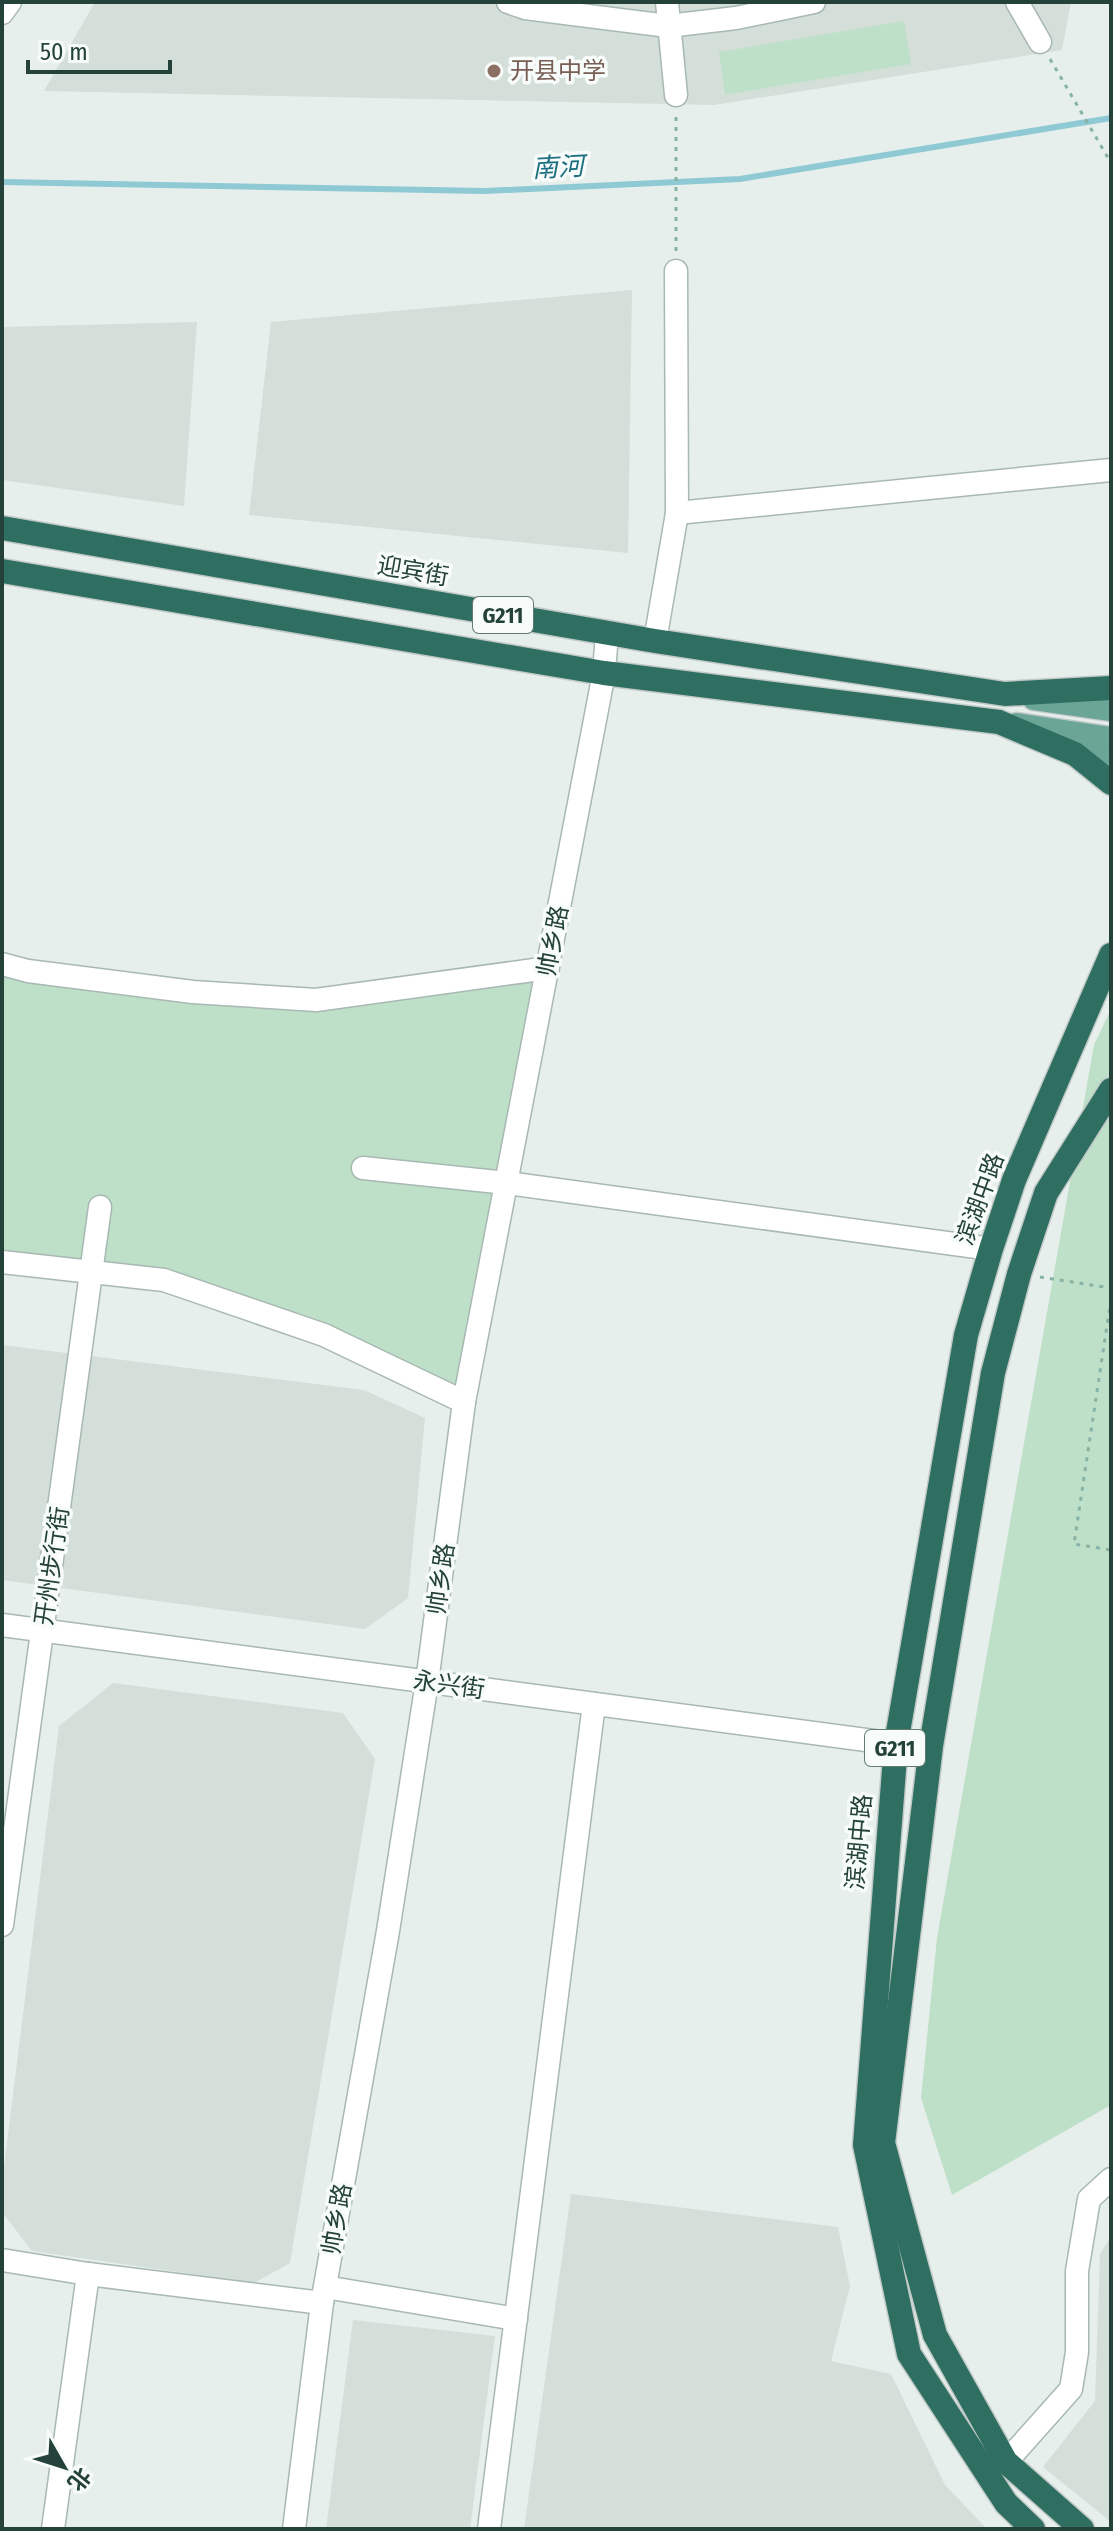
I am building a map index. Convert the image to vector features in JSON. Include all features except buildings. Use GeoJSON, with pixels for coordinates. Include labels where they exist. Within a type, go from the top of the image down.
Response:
{"type":"FeatureCollection","features":[{"type":"Feature","properties":{"kind":"highway","name":"迎宾街"},"geometry":{"type":"LineString","coordinates":[[2,528],[655,641],[1005,694]]}},
{"type":"Feature","properties":{"kind":"highway","name":"G211"},"geometry":{"type":"LineString","coordinates":[[2,571],[604,673],[999,722],[1075,754],[1111,783]]}},
{"type":"Feature","properties":{"kind":"highway","name":"G211"},"geometry":{"type":"LineString","coordinates":[[1005,694],[1111,688]]}},
{"type":"Feature","properties":{"kind":"highway","name":"滨湖中路"},"geometry":{"type":"LineString","coordinates":[[1033,2529],[1006,2503],[909,2354],[865,2145],[896,1744],[966,1335],[1014,1180],[1111,955]]}},
{"type":"Feature","properties":{"kind":"highway","name":"G211"},"geometry":{"type":"LineString","coordinates":[[1082,2529],[1006,2462],[935,2335],[883,2143],[931,1746],[993,1373],[1019,1274],[1046,1193],[1111,1090]]}},
{"type":"Feature","properties":{"kind":"main road"},"geometry":{"type":"LineString","coordinates":[[1005,694],[1111,709]]}},
{"type":"Feature","properties":{"kind":"main road"},"geometry":{"type":"LineString","coordinates":[[999,722],[1111,739]]}},
{"type":"Feature","properties":{"kind":"main road"},"geometry":{"type":"LineString","coordinates":[[1075,754],[1111,761]]}},
{"type":"Feature","properties":{"kind":"street"},"geometry":{"type":"LineString","coordinates":[[2,13],[10,2]]}},
{"type":"Feature","properties":{"kind":"street"},"geometry":{"type":"LineString","coordinates":[[508,2],[525,8],[668,26],[736,18],[814,2]]}},
{"type":"Feature","properties":{"kind":"street"},"geometry":{"type":"LineString","coordinates":[[667,2],[676,95]]}},
{"type":"Feature","properties":{"kind":"street"},"geometry":{"type":"LineString","coordinates":[[1017,2],[1040,42]]}},
{"type":"Feature","properties":{"kind":"street"},"geometry":{"type":"LineString","coordinates":[[655,641],[677,513],[676,271]]}},
{"type":"Feature","properties":{"kind":"street"},"geometry":{"type":"LineString","coordinates":[[677,513],[1111,470]]}},
{"type":"Feature","properties":{"kind":"street","name":"帅乡路"},"geometry":{"type":"LineString","coordinates":[[294,2529],[324,2295],[388,1931],[427,1682],[464,1402],[604,673],[607,633]]}},
{"type":"Feature","properties":{"kind":"street"},"geometry":{"type":"LineString","coordinates":[[2,964],[28,971],[193,992],[316,1000],[548,968]]}},
{"type":"Feature","properties":{"kind":"street"},"geometry":{"type":"LineString","coordinates":[[363,1168],[507,1183],[991,1249]]}},
{"type":"Feature","properties":{"kind":"street","name":"开州步行街"},"geometry":{"type":"LineString","coordinates":[[2,1925],[7,1843],[43,1630],[100,1207]]}},
{"type":"Feature","properties":{"kind":"street"},"geometry":{"type":"LineString","coordinates":[[2,1262],[164,1280],[324,1335],[464,1402]]}},
{"type":"Feature","properties":{"kind":"street","name":"永兴街"},"geometry":{"type":"LineString","coordinates":[[2,1625],[896,1744]]}},
{"type":"Feature","properties":{"kind":"street"},"geometry":{"type":"LineString","coordinates":[[489,2529],[594,1704]]}},
{"type":"Feature","properties":{"kind":"street"},"geometry":{"type":"LineString","coordinates":[[1006,2462],[1071,2389],[1077,2352],[1077,2271],[1089,2199],[1111,2179]]}},
{"type":"Feature","properties":{"kind":"street"},"geometry":{"type":"LineString","coordinates":[[2,2260],[88,2274],[324,2295],[516,2319]]}},
{"type":"Feature","properties":{"kind":"street"},"geometry":{"type":"LineString","coordinates":[[53,2529],[88,2274]]}},
{"type":"Feature","properties":{"kind":"path"},"geometry":{"type":"LineString","coordinates":[[1040,42],[1111,163]]}},
{"type":"Feature","properties":{"kind":"path"},"geometry":{"type":"LineString","coordinates":[[676,95],[676,271]]}},
{"type":"Feature","properties":{"kind":"path"},"geometry":{"type":"LineString","coordinates":[[1019,1274],[1111,1288]]}},
{"type":"Feature","properties":{"kind":"path"},"geometry":{"type":"LineString","coordinates":[[1111,1299],[1074,1544],[1111,1550]]}},
{"type":"Feature","properties":{"kind":"shaded area","name":"开县中学"},"geometry":{"type":"Polygon","coordinates":[[[95,2],[1071,2],[1062,50],[714,105],[44,91],[95,2]]]}},
{"type":"Feature","properties":{"kind":"shaded area"},"geometry":{"type":"Polygon","coordinates":[[[632,290],[628,553],[249,515],[271,322],[632,290]]]}},
{"type":"Feature","properties":{"kind":"shaded area"},"geometry":{"type":"Polygon","coordinates":[[[197,322],[184,506],[2,480],[2,327],[197,322]]]}},
{"type":"Feature","properties":{"kind":"shaded area"},"geometry":{"type":"Polygon","coordinates":[[[2,1345],[364,1390],[425,1418],[408,1598],[365,1629],[2,1580],[2,1345]]]}},
{"type":"Feature","properties":{"kind":"shaded area"},"geometry":{"type":"Polygon","coordinates":[[[113,1683],[343,1713],[375,1759],[290,2263],[254,2283],[32,2251],[2,2212],[2,2183],[59,1726],[113,1683]]]}},
{"type":"Feature","properties":{"kind":"shaded area"},"geometry":{"type":"Polygon","coordinates":[[[571,2194],[838,2227],[850,2286],[831,2361],[891,2374],[945,2485],[987,2529],[524,2529],[571,2194]]]}},
{"type":"Feature","properties":{"kind":"shaded area"},"geometry":{"type":"Polygon","coordinates":[[[1111,2236],[1111,2522],[1043,2467],[1095,2401],[1100,2254],[1111,2236]]]}},
{"type":"Feature","properties":{"kind":"shaded area"},"geometry":{"type":"Polygon","coordinates":[[[353,2320],[495,2336],[470,2529],[326,2529],[353,2320]]]}},
{"type":"Feature","properties":{"kind":"green space"},"geometry":{"type":"Polygon","coordinates":[[[904,21],[911,64],[725,95],[719,52],[904,21]]]}},
{"type":"Feature","properties":{"kind":"green space"},"geometry":{"type":"Polygon","coordinates":[[[2,964],[316,1000],[548,968],[464,1402],[164,1280],[2,1262],[2,964]]]}},
{"type":"Feature","properties":{"kind":"green space"},"geometry":{"type":"Polygon","coordinates":[[[1111,1009],[1111,2105],[952,2195],[921,2098],[937,1938],[1094,1045],[1111,1009]]]}},
{"type":"Feature","properties":{"kind":"waterway","name":"南河"},"geometry":{"type":"LineString","coordinates":[[2,182],[485,191],[740,179],[1111,118]]}},
{"type":"Feature","properties":{"kind":"place","name":"开县中学"},"geometry":{"type":"Point","coordinates":[494,71]}}]}
